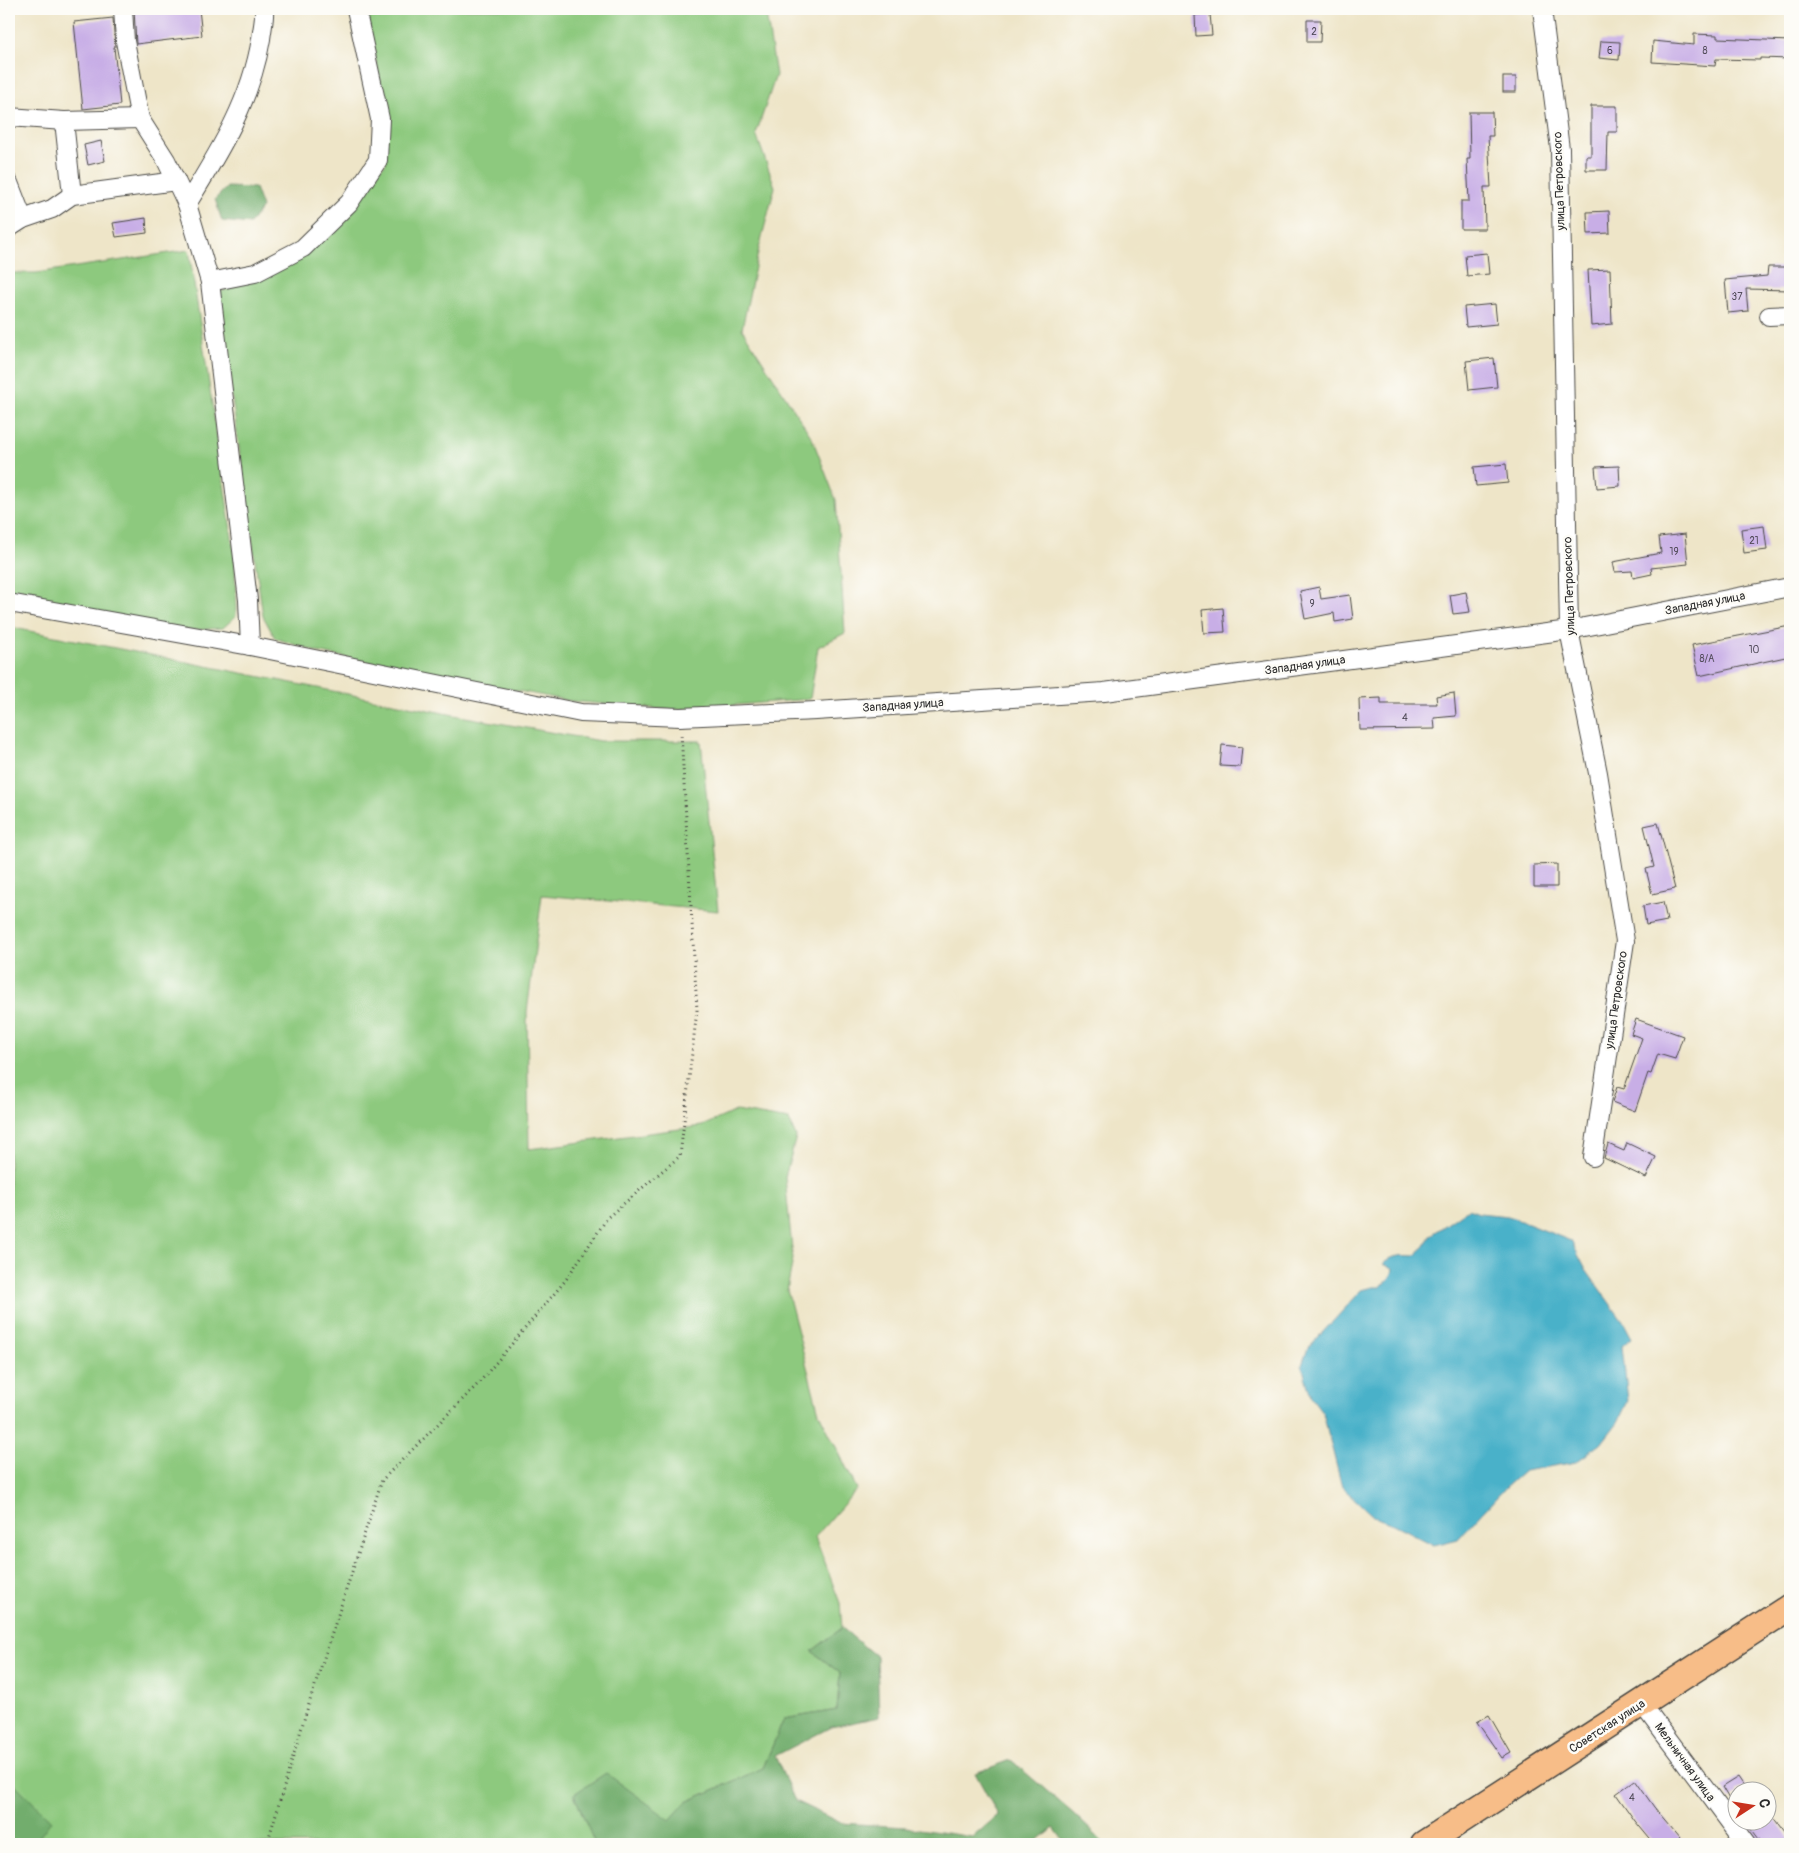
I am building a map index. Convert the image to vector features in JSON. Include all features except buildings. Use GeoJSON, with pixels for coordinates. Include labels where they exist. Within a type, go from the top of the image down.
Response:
{"type":"FeatureCollection","features":[{"type":"Feature","properties":{"kind":"highway","name":"Советская улица"},"geometry":{"type":"LineString","coordinates":[[1424,1844],[1790,1607]]}},
{"type":"Feature","properties":{"kind":"street"},"geometry":{"type":"LineString","coordinates":[[123,9],[125,41],[140,119],[166,160],[187,204],[210,282],[248,600],[250,646]]}},
{"type":"Feature","properties":{"kind":"street"},"geometry":{"type":"LineString","coordinates":[[187,204],[227,138],[246,96],[258,59],[264,9]]}},
{"type":"Feature","properties":{"kind":"street"},"geometry":{"type":"LineString","coordinates":[[210,282],[255,273],[303,248],[349,203],[378,160],[380,119],[356,9]]}},
{"type":"Feature","properties":{"kind":"street","name":"улица Петровского"},"geometry":{"type":"LineString","coordinates":[[1542,9],[1560,149],[1569,630],[1598,773],[1625,941],[1593,1157]]}},
{"type":"Feature","properties":{"kind":"street"},"geometry":{"type":"LineString","coordinates":[[9,117],[64,121],[140,119]]}},
{"type":"Feature","properties":{"kind":"street"},"geometry":{"type":"LineString","coordinates":[[64,121],[72,195]]}},
{"type":"Feature","properties":{"kind":"street"},"geometry":{"type":"LineString","coordinates":[[9,183],[16,224],[52,209],[72,195],[176,181]]}},
{"type":"Feature","properties":{"kind":"street"},"geometry":{"type":"LineString","coordinates":[[1768,316],[1790,315]]}},
{"type":"Feature","properties":{"kind":"street","name":"Западная улица"},"geometry":{"type":"LineString","coordinates":[[9,603],[250,646],[581,713],[680,717],[816,711],[1104,692],[1569,630],[1790,587]]}},
{"type":"Feature","properties":{"kind":"street","name":"Мельничная улица"},"geometry":{"type":"LineString","coordinates":[[1642,1704],[1746,1844]]}},
{"type":"Feature","properties":{"kind":"path"},"geometry":{"type":"LineString","coordinates":[[267,1844],[306,1713],[382,1480],[478,1384],[565,1281],[608,1217],[680,1156],[697,1010],[680,717]]}},
{"type":"Feature","properties":{"kind":"green space"},"geometry":{"type":"Polygon","coordinates":[[[366,9],[767,9],[776,75],[756,134],[775,187],[759,248],[742,329],[812,438],[836,500],[845,633],[818,647],[810,699],[673,710],[570,701],[317,652],[275,638],[263,616],[217,293],[270,273],[386,163],[385,107],[366,9]]]}},
{"type":"Feature","properties":{"kind":"green space"},"geometry":{"type":"Polygon","coordinates":[[[227,187],[255,188],[262,207],[250,224],[222,221],[215,199],[227,187]]]}},
{"type":"Feature","properties":{"kind":"green space"},"geometry":{"type":"Polygon","coordinates":[[[189,250],[235,557],[236,616],[223,628],[179,631],[9,597],[9,273],[36,273],[189,250]]]}},
{"type":"Feature","properties":{"kind":"green space"},"geometry":{"type":"Polygon","coordinates":[[[9,627],[454,715],[600,741],[701,741],[718,911],[542,895],[527,1012],[529,1149],[702,1126],[736,1111],[789,1120],[796,1137],[785,1177],[793,1259],[787,1290],[819,1413],[857,1489],[815,1537],[840,1603],[842,1628],[812,1651],[840,1673],[837,1710],[784,1719],[763,1768],[686,1802],[670,1821],[574,1794],[595,1844],[9,1844],[9,627]]]}},
{"type":"Feature","properties":{"kind":"green space"},"geometry":{"type":"Polygon","coordinates":[[[842,1628],[877,1657],[879,1717],[831,1727],[775,1756],[795,1801],[841,1823],[906,1827],[973,1837],[998,1815],[975,1773],[1011,1760],[1075,1815],[1105,1844],[1066,1844],[1054,1828],[1035,1844],[595,1844],[574,1794],[606,1773],[670,1820],[686,1802],[763,1768],[784,1719],[837,1710],[840,1673],[812,1651],[842,1628]]]}},
{"type":"Feature","properties":{"kind":"green space"},"geometry":{"type":"Polygon","coordinates":[[[9,1778],[51,1821],[34,1844],[9,1844],[9,1778]]]}},
{"type":"Feature","properties":{"kind":"water"},"geometry":{"type":"Polygon","coordinates":[[[1468,1209],[1479,1213],[1508,1216],[1571,1241],[1586,1270],[1624,1323],[1632,1338],[1622,1346],[1628,1401],[1618,1422],[1601,1444],[1576,1462],[1524,1471],[1507,1486],[1458,1539],[1434,1545],[1393,1524],[1374,1517],[1342,1487],[1323,1413],[1311,1397],[1302,1365],[1308,1348],[1362,1290],[1380,1287],[1389,1279],[1393,1268],[1383,1264],[1397,1256],[1414,1256],[1425,1246],[1430,1236],[1468,1209]]]}}]}
